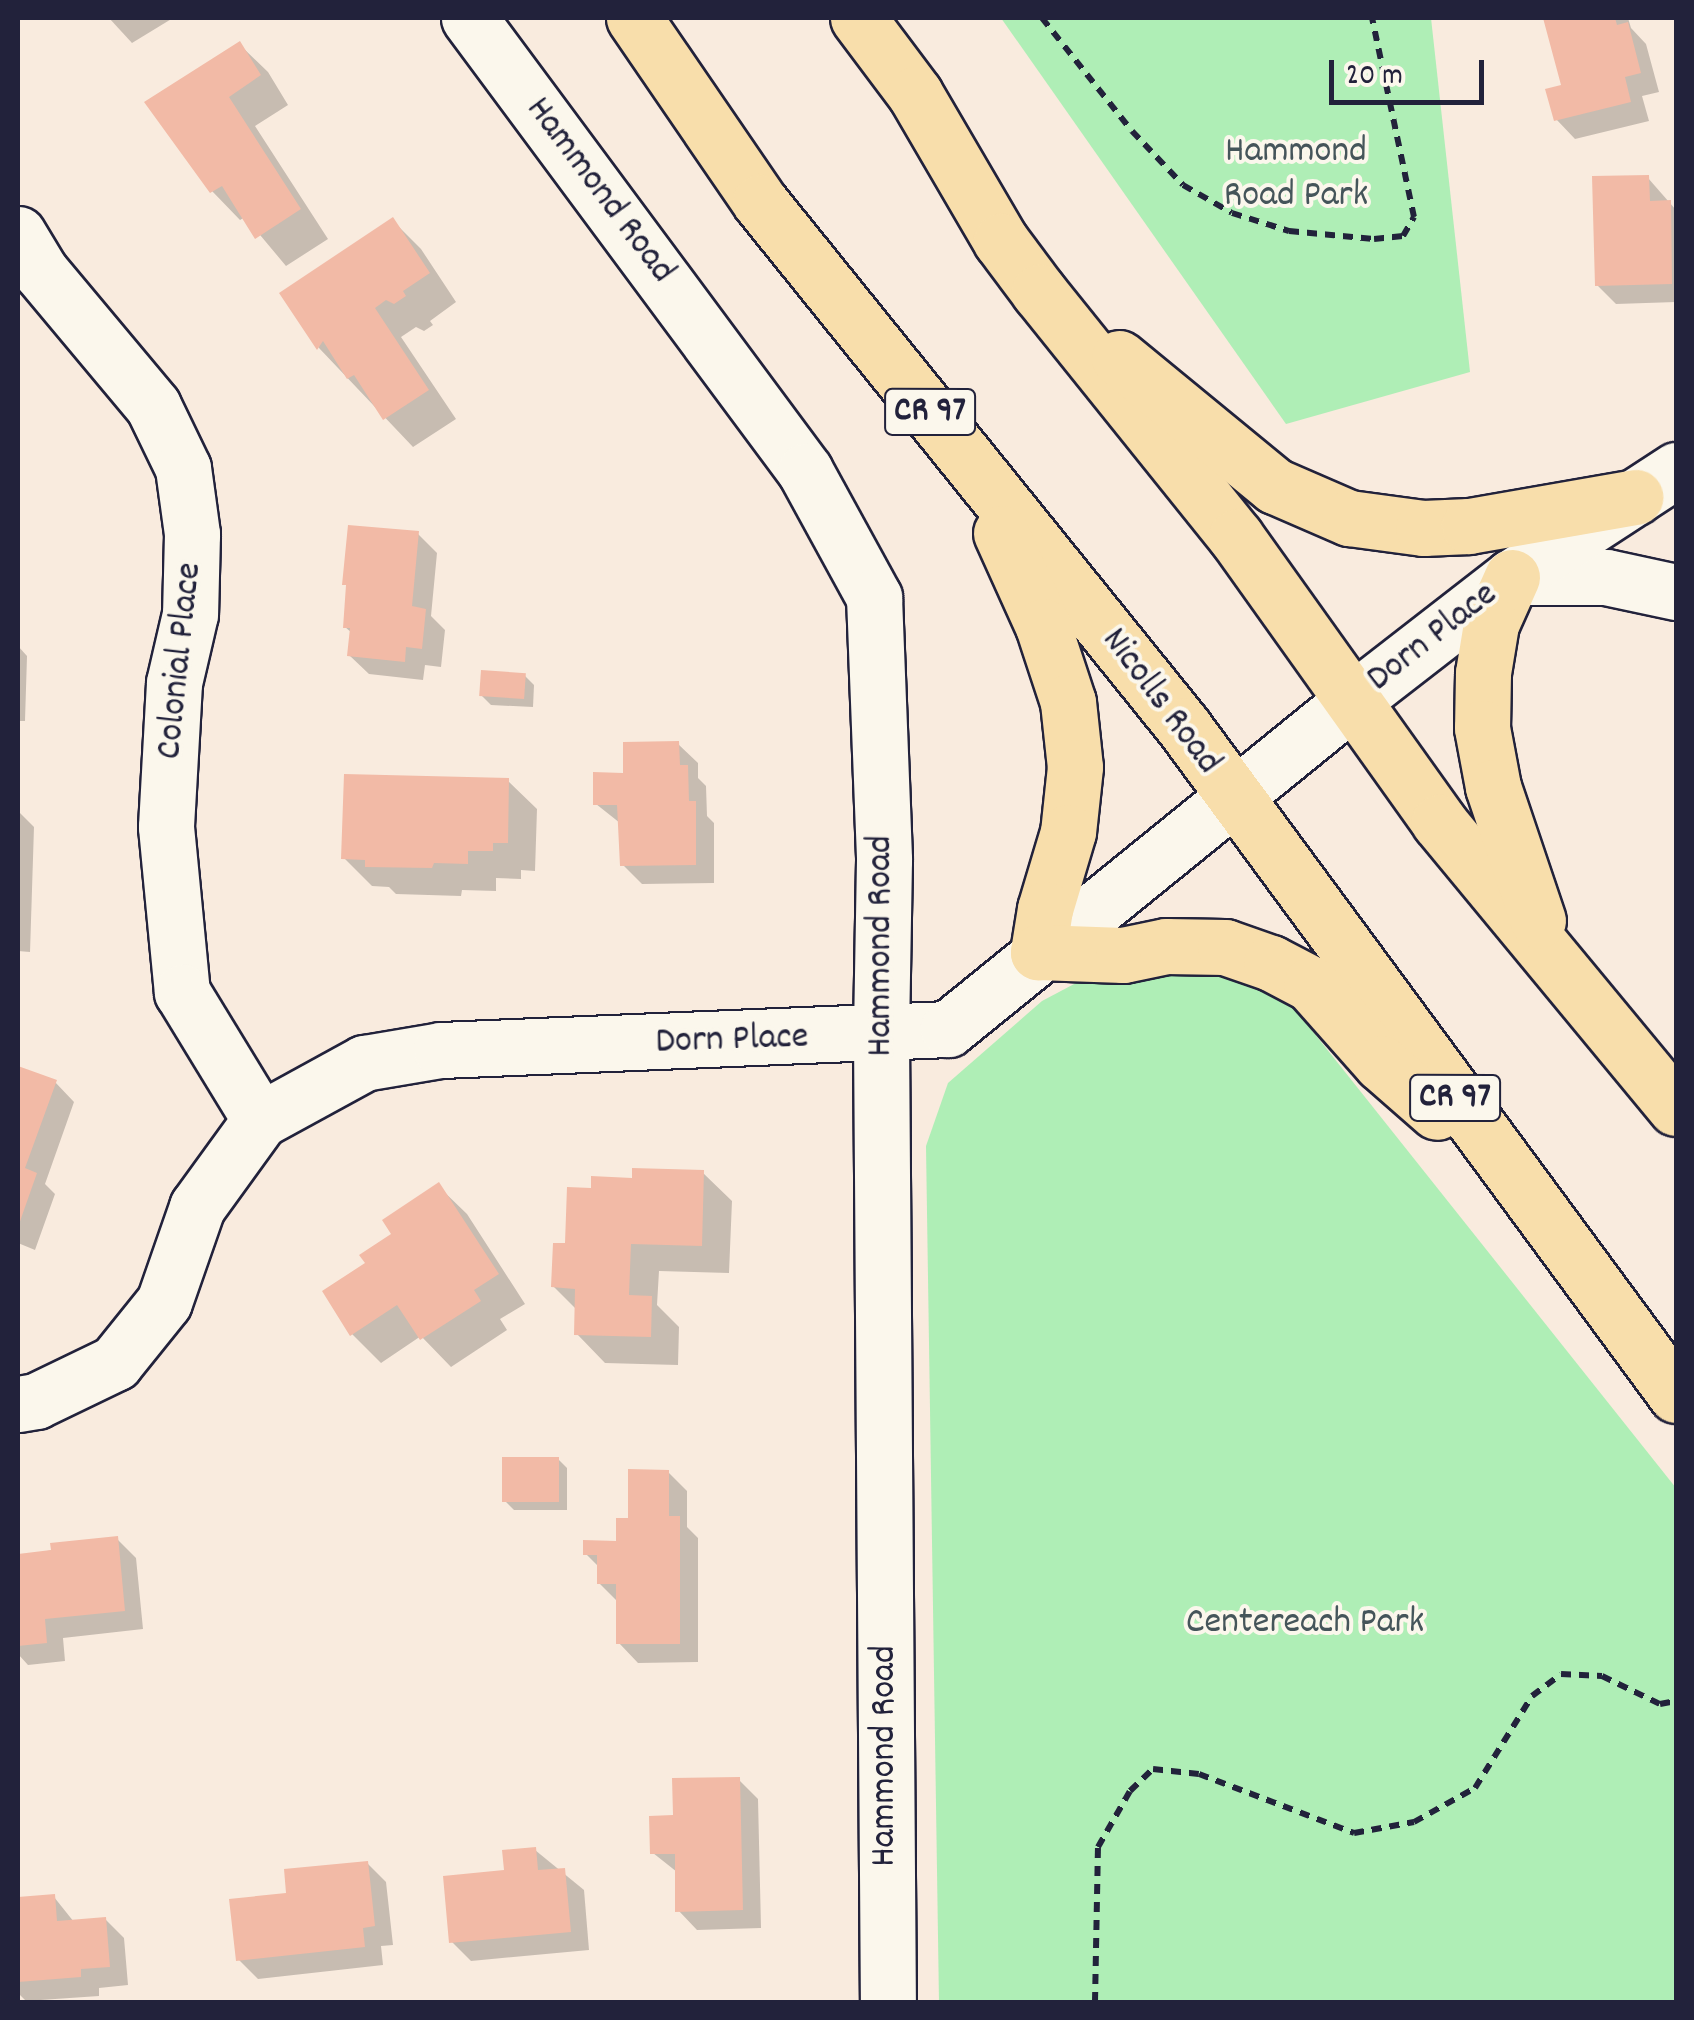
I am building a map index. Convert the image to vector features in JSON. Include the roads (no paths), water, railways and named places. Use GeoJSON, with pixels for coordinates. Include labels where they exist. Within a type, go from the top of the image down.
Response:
{"type":"FeatureCollection","features":[{"type":"Feature","properties":{"kind":"highway","name":"Nicolls Road"},"geometry":{"type":"LineString","coordinates":[[634,18],[760,202],[1183,726],[1676,1395]]}},
{"type":"Feature","properties":{"kind":"highway"},"geometry":{"type":"LineString","coordinates":[[858,18],[915,94],[1001,240],[1040,292],[1236,537],[1439,822],[1676,1108]]}},
{"type":"Feature","properties":{"kind":"highway"},"geometry":{"type":"LineString","coordinates":[[1040,292],[1275,486],[1350,518],[1423,528],[1469,526],[1656,484]]}},
{"type":"Feature","properties":{"kind":"highway"},"geometry":{"type":"LineString","coordinates":[[969,460],[1044,626],[1068,702],[1075,766],[1068,832],[1045,909],[1038,952],[1123,956],[1166,946],[1224,947],[1271,963],[1311,984],[1381,1063],[1522,1187]]}},
{"type":"Feature","properties":{"kind":"highway"},"geometry":{"type":"LineString","coordinates":[[1512,577],[1492,624],[1483,673],[1482,728],[1493,787],[1547,948]]}},
{"type":"Feature","properties":{"kind":"street","name":"Hammond Road"},"geometry":{"type":"LineString","coordinates":[[470,18],[806,471],[874,597],[884,860],[880,1035],[888,2002]]}},
{"type":"Feature","properties":{"kind":"street","name":"Colonial Place"},"geometry":{"type":"LineString","coordinates":[[18,234],[41,272],[153,406],[182,468],[192,534],[190,614],[174,683],[166,827],[182,992],[260,1120]]}},
{"type":"Feature","properties":{"kind":"street","name":"Dorn Place"},"geometry":{"type":"LineString","coordinates":[[18,1404],[36,1401],[115,1363],[164,1302],[198,1207],[260,1120],[364,1063],[441,1050],[880,1035],[948,1028],[1038,952],[1512,577],[1656,484]]}},
{"type":"Feature","properties":{"kind":"street","name":"Dorn Place"},"geometry":{"type":"LineString","coordinates":[[1512,577],[1606,577],[1676,592]]}},
{"type":"Feature","properties":{"kind":"park label","name":"Hammond Road Park"},"geometry":{"type":"Point","coordinates":[1296,175]}},
{"type":"Feature","properties":{"kind":"park label","name":"Centereach Park"},"geometry":{"type":"Point","coordinates":[1305,1624]}}]}
